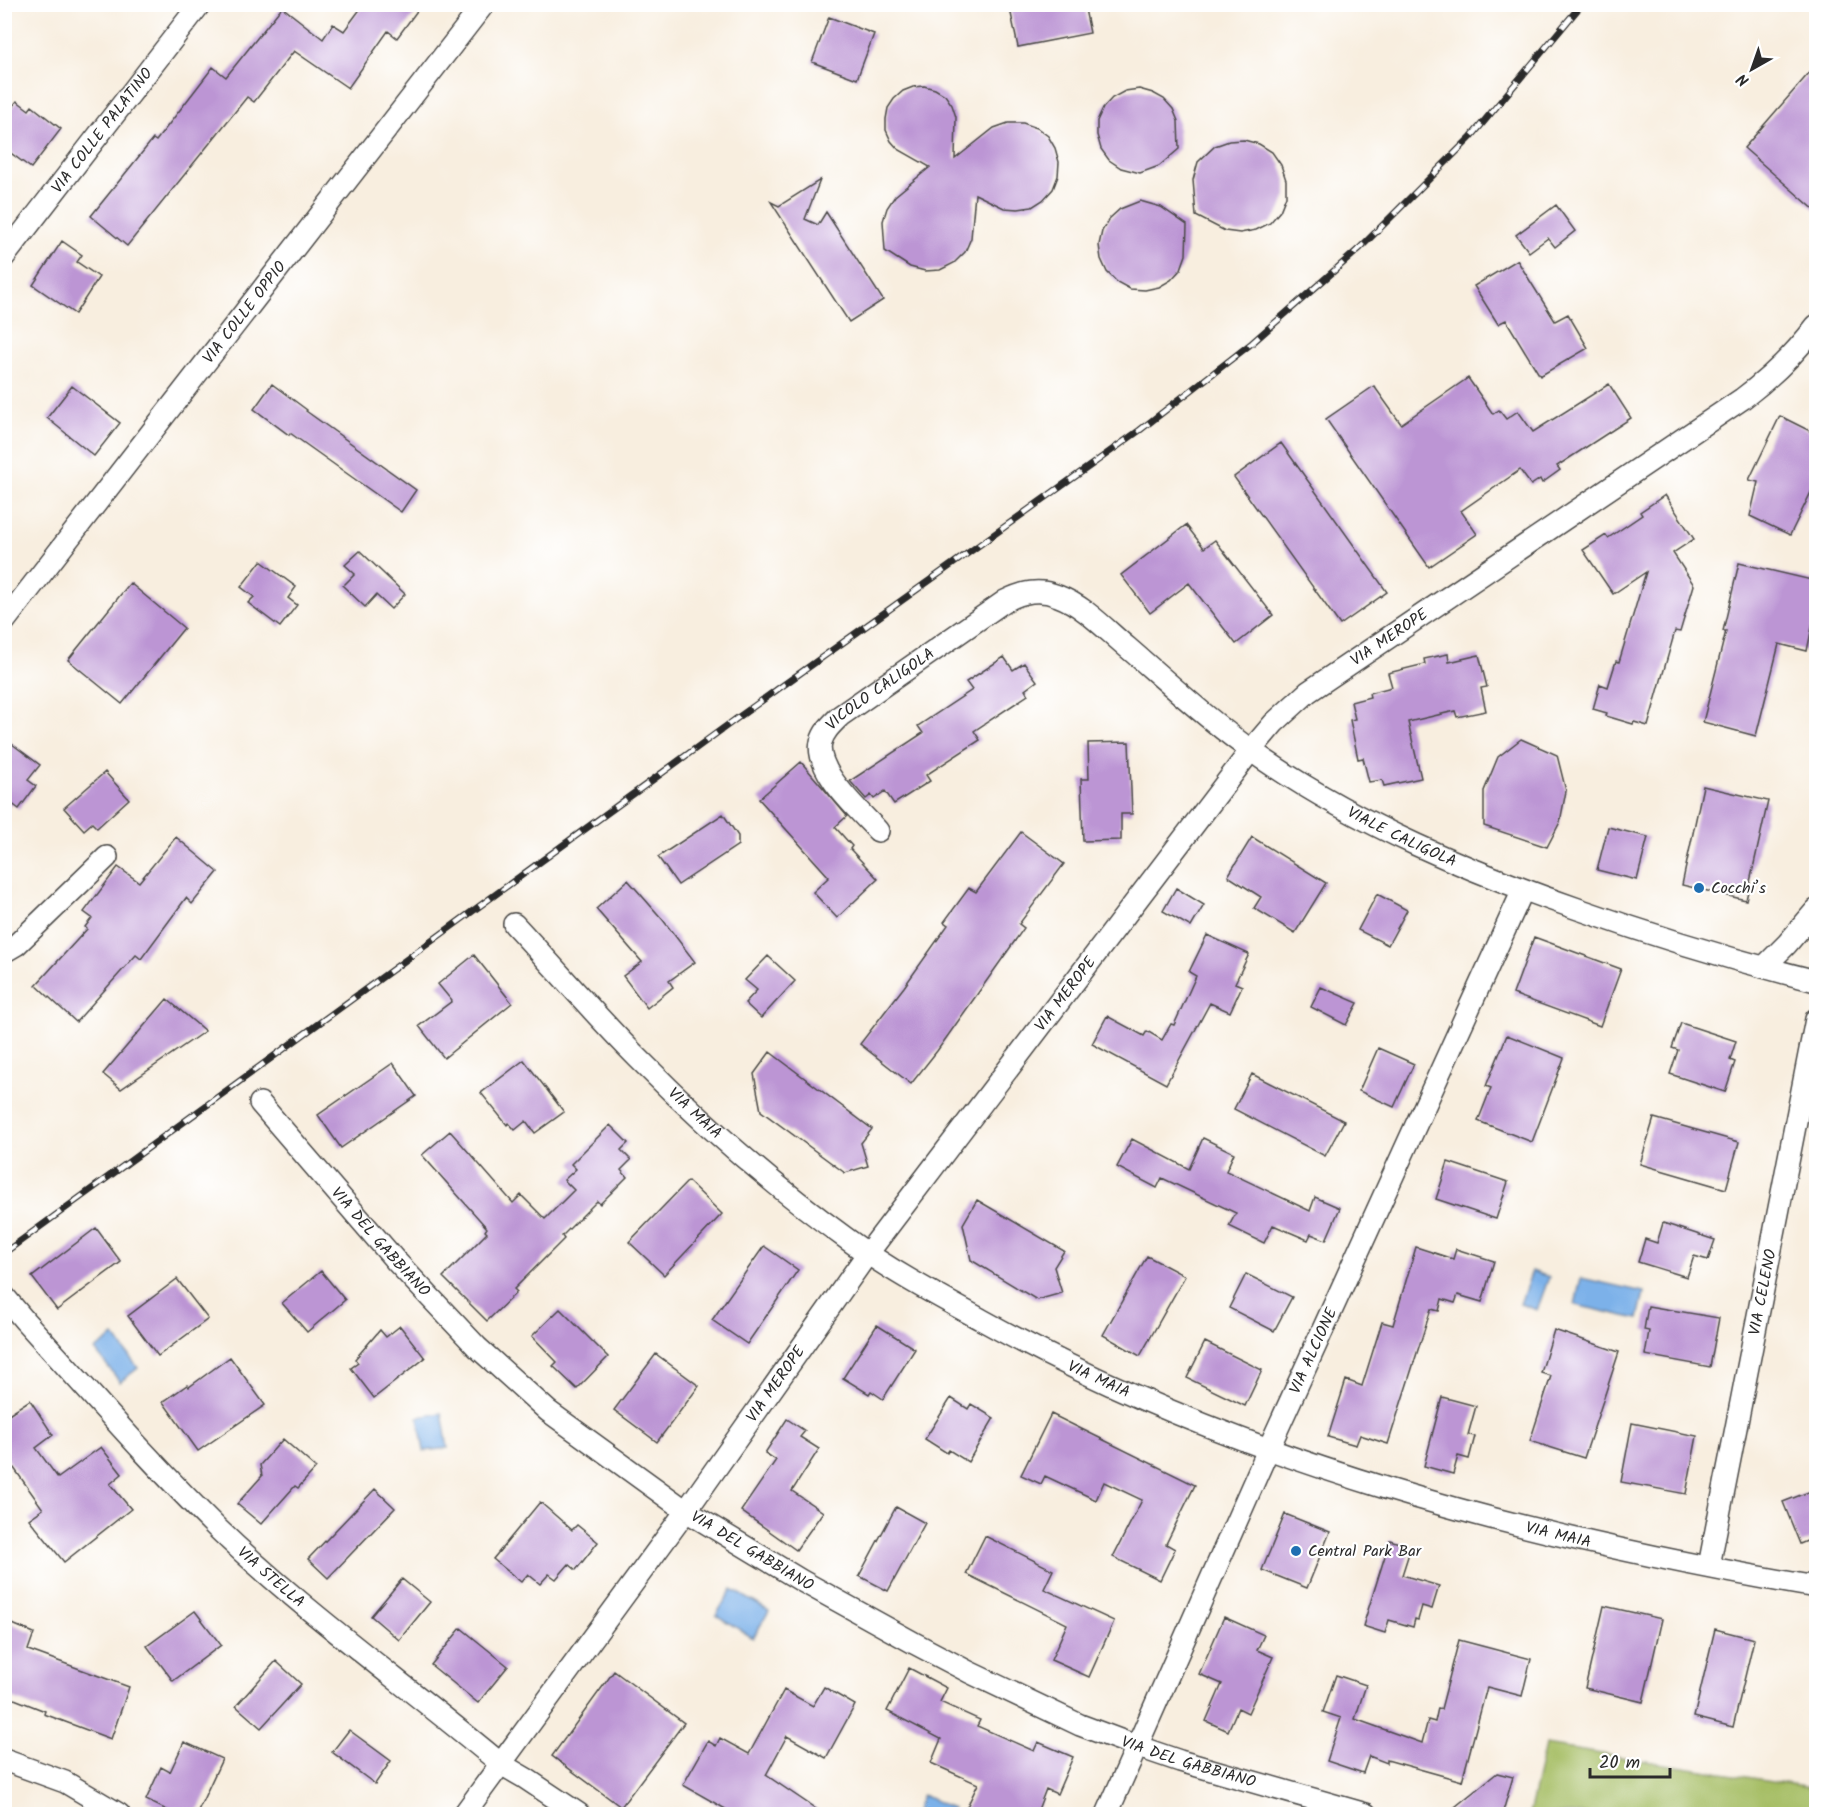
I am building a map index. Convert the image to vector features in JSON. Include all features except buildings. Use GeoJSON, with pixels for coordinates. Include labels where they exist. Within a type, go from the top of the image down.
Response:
{"type":"FeatureCollection","features":[{"type":"Feature","properties":{"kind":"street","name":"VIA COLLE PALATINO"},"geometry":{"type":"LineString","coordinates":[[4,257],[200,4]]}},
{"type":"Feature","properties":{"kind":"street","name":"VIA COLLE OPPIO"},"geometry":{"type":"LineString","coordinates":[[4,622],[484,4]]}},
{"type":"Feature","properties":{"kind":"street","name":"VIA MEROPE"},"geometry":{"type":"LineString","coordinates":[[464,1815],[686,1511],[868,1254],[1251,750],[1274,723],[1308,692],[1749,393],[1783,364],[1816,326]]}},
{"type":"Feature","properties":{"kind":"street","name":"VICOLO CALIGOLA"},"geometry":{"type":"LineString","coordinates":[[878,831],[834,782],[823,764],[820,753],[825,733],[840,716],[1005,601],[1029,591],[1042,591]]}},
{"type":"Feature","properties":{"kind":"street","name":"VIALE CALIGOLA"},"geometry":{"type":"LineString","coordinates":[[1042,591],[1058,595],[1083,610],[1215,723],[1251,750],[1304,786],[1375,825],[1430,852],[1523,890],[1764,968],[1816,981]]}},
{"type":"Feature","properties":{"kind":"street"},"geometry":{"type":"LineString","coordinates":[[4,952],[16,945],[107,857]]}},
{"type":"Feature","properties":{"kind":"street","name":"VIA ALCIONE"},"geometry":{"type":"LineString","coordinates":[[1107,1815],[1268,1450],[1523,890]]}},
{"type":"Feature","properties":{"kind":"street"},"geometry":{"type":"LineString","coordinates":[[1764,968],[1816,910]]}},
{"type":"Feature","properties":{"kind":"street","name":"VIA MAIA"},"geometry":{"type":"LineString","coordinates":[[514,924],[634,1055],[748,1160],[808,1210],[868,1254],[1046,1354],[1166,1409],[1268,1450],[1366,1482],[1469,1513],[1570,1538],[1816,1587]]}},
{"type":"Feature","properties":{"kind":"street","name":"VIA CELENO"},"geometry":{"type":"LineString","coordinates":[[1709,1566],[1816,1019]]}},
{"type":"Feature","properties":{"kind":"street","name":"VIA DEL GABBIANO"},"geometry":{"type":"LineString","coordinates":[[260,1103],[395,1260],[477,1347],[558,1418],[686,1511],[820,1591],[969,1672],[1070,1720],[1136,1746],[1366,1815]]}},
{"type":"Feature","properties":{"kind":"street","name":"VIA STELLA"},"geometry":{"type":"LineString","coordinates":[[4,1296],[149,1456],[218,1528],[337,1632],[501,1764],[579,1815]]}},
{"type":"Feature","properties":{"kind":"street"},"geometry":{"type":"LineString","coordinates":[[4,1760],[65,1782],[120,1815]]}},
{"type":"Feature","properties":{"kind":"green space"},"geometry":{"type":"Polygon","coordinates":[[[1545,1745],[1816,1788],[1816,1814],[1529,1814],[1545,1745]]]}},
{"type":"Feature","properties":{"kind":"water"},"geometry":{"type":"Polygon","coordinates":[[[1532,1271],[1549,1277],[1537,1310],[1520,1304],[1532,1271]]]}},
{"type":"Feature","properties":{"kind":"water"},"geometry":{"type":"Polygon","coordinates":[[[1581,1278],[1644,1292],[1638,1319],[1575,1305],[1581,1278]]]}},
{"type":"Feature","properties":{"kind":"water"},"geometry":{"type":"Polygon","coordinates":[[[114,1336],[138,1368],[120,1382],[95,1350],[114,1336]]]}},
{"type":"Feature","properties":{"kind":"water"},"geometry":{"type":"Polygon","coordinates":[[[442,1413],[448,1448],[424,1451],[418,1417],[442,1413]]]}},
{"type":"Feature","properties":{"kind":"water"},"geometry":{"type":"Polygon","coordinates":[[[732,1589],[769,1611],[753,1638],[716,1615],[732,1589]]]}},
{"type":"Feature","properties":{"kind":"water"},"geometry":{"type":"Polygon","coordinates":[[[922,1795],[952,1808],[950,1814],[930,1814],[916,1809],[922,1795]]]}},
{"type":"Feature","properties":{"kind":"railway"},"geometry":{"type":"LineString","coordinates":[[4,1253],[736,719],[1140,430],[1252,343],[1360,248],[1471,137],[1582,4]]}},
{"type":"Feature","properties":{"kind":"place","name":"Cocchi’s"},"geometry":{"type":"Point","coordinates":[1699,888]}},
{"type":"Feature","properties":{"kind":"place","name":"Central Park Bar"},"geometry":{"type":"Point","coordinates":[1296,1551]}}]}
